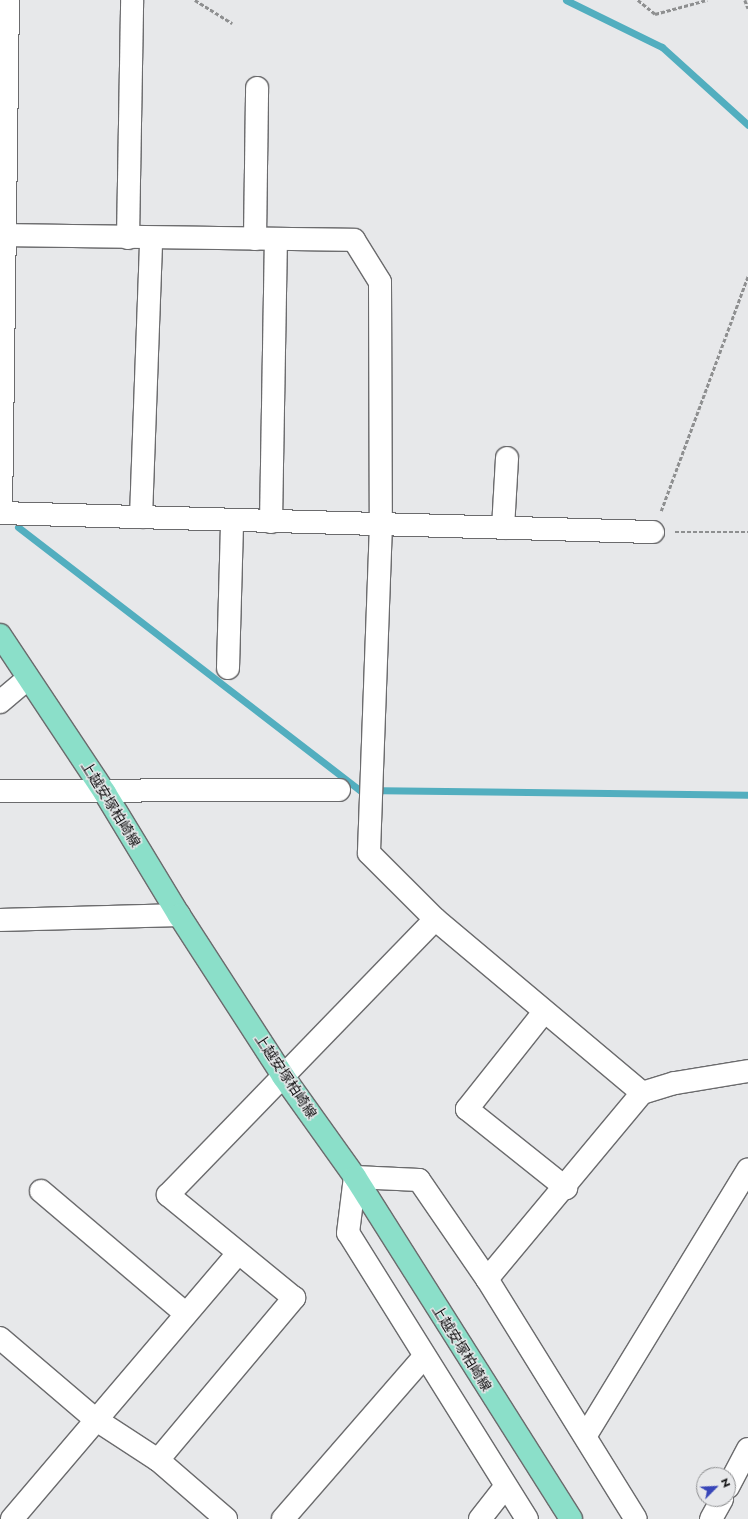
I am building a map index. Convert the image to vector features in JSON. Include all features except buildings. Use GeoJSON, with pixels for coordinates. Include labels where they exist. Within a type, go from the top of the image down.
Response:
{"type":"FeatureCollection","features":[{"type":"Feature","properties":{"kind":"main road","name":"上越安塚柏崎線"},"geometry":{"type":"LineString","coordinates":[[0,635],[27,679],[106,793],[179,915],[283,1076],[355,1177],[570,1519]]}},
{"type":"Feature","properties":{"kind":"street"},"geometry":{"type":"LineString","coordinates":[[8,0],[2,120],[6,236],[1,513],[141,517],[232,522],[381,524],[653,532]]}},
{"type":"Feature","properties":{"kind":"street"},"geometry":{"type":"LineString","coordinates":[[128,238],[132,0]]}},
{"type":"Feature","properties":{"kind":"street"},"geometry":{"type":"LineString","coordinates":[[257,88],[265,240],[271,522]]}},
{"type":"Feature","properties":{"kind":"street"},"geometry":{"type":"LineString","coordinates":[[6,236],[151,239],[354,240],[380,282],[381,524],[370,853],[435,919],[642,1093]]}},
{"type":"Feature","properties":{"kind":"street"},"geometry":{"type":"LineString","coordinates":[[141,517],[151,239]]}},
{"type":"Feature","properties":{"kind":"street"},"geometry":{"type":"LineString","coordinates":[[503,528],[507,458]]}},
{"type":"Feature","properties":{"kind":"street"},"geometry":{"type":"LineString","coordinates":[[228,668],[232,522]]}},
{"type":"Feature","properties":{"kind":"street"},"geometry":{"type":"LineString","coordinates":[[0,702],[27,679]]}},
{"type":"Feature","properties":{"kind":"street"},"geometry":{"type":"LineString","coordinates":[[0,791],[106,793],[338,790]]}},
{"type":"Feature","properties":{"kind":"street"},"geometry":{"type":"LineString","coordinates":[[0,920],[179,915]]}},
{"type":"Feature","properties":{"kind":"street"},"geometry":{"type":"LineString","coordinates":[[158,1460],[294,1298],[168,1195],[435,919]]}},
{"type":"Feature","properties":{"kind":"street"},"geometry":{"type":"LineString","coordinates":[[544,1012],[467,1109],[566,1188]]}},
{"type":"Feature","properties":{"kind":"street"},"geometry":{"type":"LineString","coordinates":[[487,1279],[566,1188],[642,1093],[675,1083],[748,1072]]}},
{"type":"Feature","properties":{"kind":"street"},"geometry":{"type":"LineString","coordinates":[[586,1435],[748,1170]]}},
{"type":"Feature","properties":{"kind":"street"},"geometry":{"type":"LineString","coordinates":[[527,1519],[505,1487],[348,1233],[355,1177],[419,1180],[487,1279],[586,1435],[636,1519]]}},
{"type":"Feature","properties":{"kind":"street"},"geometry":{"type":"LineString","coordinates":[[41,1191],[186,1314]]}},
{"type":"Feature","properties":{"kind":"street"},"geometry":{"type":"LineString","coordinates":[[12,1519],[95,1419],[238,1253]]}},
{"type":"Feature","properties":{"kind":"street"},"geometry":{"type":"LineString","coordinates":[[0,1338],[95,1419],[158,1460],[226,1519]]}},
{"type":"Feature","properties":{"kind":"street"},"geometry":{"type":"LineString","coordinates":[[283,1519],[424,1357]]}},
{"type":"Feature","properties":{"kind":"street"},"geometry":{"type":"LineString","coordinates":[[736,1472],[748,1449]]}},
{"type":"Feature","properties":{"kind":"street"},"geometry":{"type":"LineString","coordinates":[[480,1519],[505,1487]]}},
{"type":"Feature","properties":{"kind":"street"},"geometry":{"type":"LineString","coordinates":[[711,1519],[718,1507]]}},
{"type":"Feature","properties":{"kind":"path"},"geometry":{"type":"LineString","coordinates":[[195,0],[232,23]]}},
{"type":"Feature","properties":{"kind":"path"},"geometry":{"type":"LineString","coordinates":[[638,0],[655,14],[707,0]]}},
{"type":"Feature","properties":{"kind":"path"},"geometry":{"type":"LineString","coordinates":[[745,0],[748,8]]}},
{"type":"Feature","properties":{"kind":"path"},"geometry":{"type":"LineString","coordinates":[[748,276],[653,532],[748,532]]}},
{"type":"Feature","properties":{"kind":"waterway"},"geometry":{"type":"LineString","coordinates":[[566,0],[662,47],[748,125]]}},
{"type":"Feature","properties":{"kind":"waterway"},"geometry":{"type":"LineString","coordinates":[[18,527],[360,790],[748,795]]}}]}
